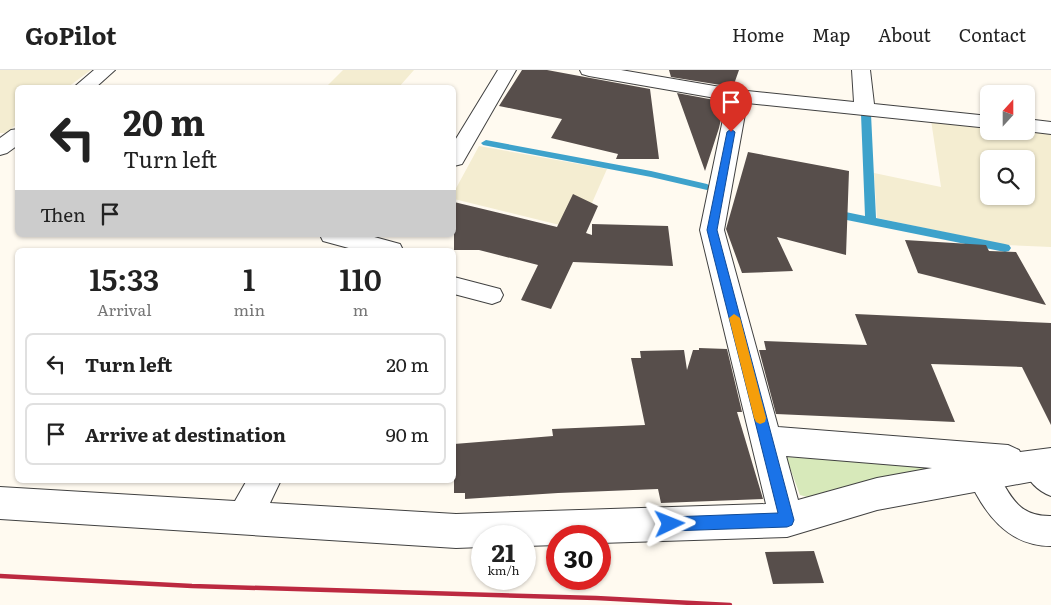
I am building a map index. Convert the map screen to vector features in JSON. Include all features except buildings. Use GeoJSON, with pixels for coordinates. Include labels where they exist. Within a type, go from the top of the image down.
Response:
{"type":"FeatureCollection","features":[{"type":"Feature","properties":{"kind":"street"},"geometry":{"type":"LineString","coordinates":[[86,85],[106,70]]}},
{"type":"Feature","properties":{"kind":"street"},"geometry":{"type":"LineString","coordinates":[[456,156],[507,70]]}},
{"type":"Feature","properties":{"kind":"street"},"geometry":{"type":"LineString","coordinates":[[590,70],[676,77],[738,96],[980,121]]}},
{"type":"Feature","properties":{"kind":"street"},"geometry":{"type":"LineString","coordinates":[[861,70],[865,109]]}},
{"type":"Feature","properties":{"kind":"street"},"geometry":{"type":"LineString","coordinates":[[738,96],[712,230],[787,520]]}},
{"type":"Feature","properties":{"kind":"street"},"geometry":{"type":"LineString","coordinates":[[1035,126],[1051,128]]}},
{"type":"Feature","properties":{"kind":"street"},"geometry":{"type":"LineString","coordinates":[[0,150],[15,138]]}},
{"type":"Feature","properties":{"kind":"street"},"geometry":{"type":"LineString","coordinates":[[0,150],[15,155]]}},
{"type":"Feature","properties":{"kind":"street"},"geometry":{"type":"LineString","coordinates":[[340,237],[383,248]]}},
{"type":"Feature","properties":{"kind":"street"},"geometry":{"type":"LineString","coordinates":[[400,248],[407,237]]}},
{"type":"Feature","properties":{"kind":"street"},"geometry":{"type":"LineString","coordinates":[[766,440],[1045,468]]}},
{"type":"Feature","properties":{"kind":"street"},"geometry":{"type":"LineString","coordinates":[[0,503],[456,531],[787,520],[877,494],[981,475],[1045,468]]}},
{"type":"Feature","properties":{"kind":"street"},"geometry":{"type":"LineString","coordinates":[[244,518],[263,483]]}},
{"type":"Feature","properties":{"kind":"lane"},"geometry":{"type":"LineString","coordinates":[[456,287],[492,296]]}},
{"type":"Feature","properties":{"kind":"lane"},"geometry":{"type":"LineString","coordinates":[[981,475],[994,500],[1007,514],[1025,527],[1045,532],[1051,531]]}},
{"type":"Feature","properties":{"kind":"shaded area"},"geometry":{"type":"Polygon","coordinates":[[[0,70],[91,70],[71,85],[15,85],[15,126],[6,133],[0,133],[0,70]]]}},
{"type":"Feature","properties":{"kind":"shaded area"},"geometry":{"type":"Polygon","coordinates":[[[343,70],[414,70],[401,85],[328,85],[343,70]]]}},
{"type":"Feature","properties":{"kind":"shaded area"},"geometry":{"type":"Polygon","coordinates":[[[931,120],[980,124],[980,140],[1035,140],[1035,129],[1051,131],[1051,247],[1006,245],[877,218],[874,173],[941,187],[931,120]]]}},
{"type":"Feature","properties":{"kind":"shaded area"},"geometry":{"type":"Polygon","coordinates":[[[479,146],[607,169],[580,230],[456,199],[456,188],[479,146]]]}},
{"type":"Feature","properties":{"kind":"green space"},"geometry":{"type":"Polygon","coordinates":[[[786,457],[924,463],[928,473],[811,498],[800,495],[786,457]]]}},
{"type":"Feature","properties":{"kind":"waterway"},"geometry":{"type":"LineString","coordinates":[[866,114],[871,221]]}},
{"type":"Feature","properties":{"kind":"waterway"},"geometry":{"type":"LineString","coordinates":[[486,143],[651,174],[707,187]]}},
{"type":"Feature","properties":{"kind":"waterway"},"geometry":{"type":"LineString","coordinates":[[831,213],[1005,248]]}},
{"type":"Feature","properties":{"kind":"railway"},"geometry":{"type":"LineString","coordinates":[[0,576],[192,586],[596,598],[730,605]]}},
{"type":"Feature","properties":{"kind":"slow traffic"},"geometry":{"type":"LineString","coordinates":[[734,318],[760,418]]}},
{"type":"Feature","properties":{"kind":"route"},"geometry":{"type":"LineString","coordinates":[[670,524],[787,520],[712,230],[731,132]]}}]}
